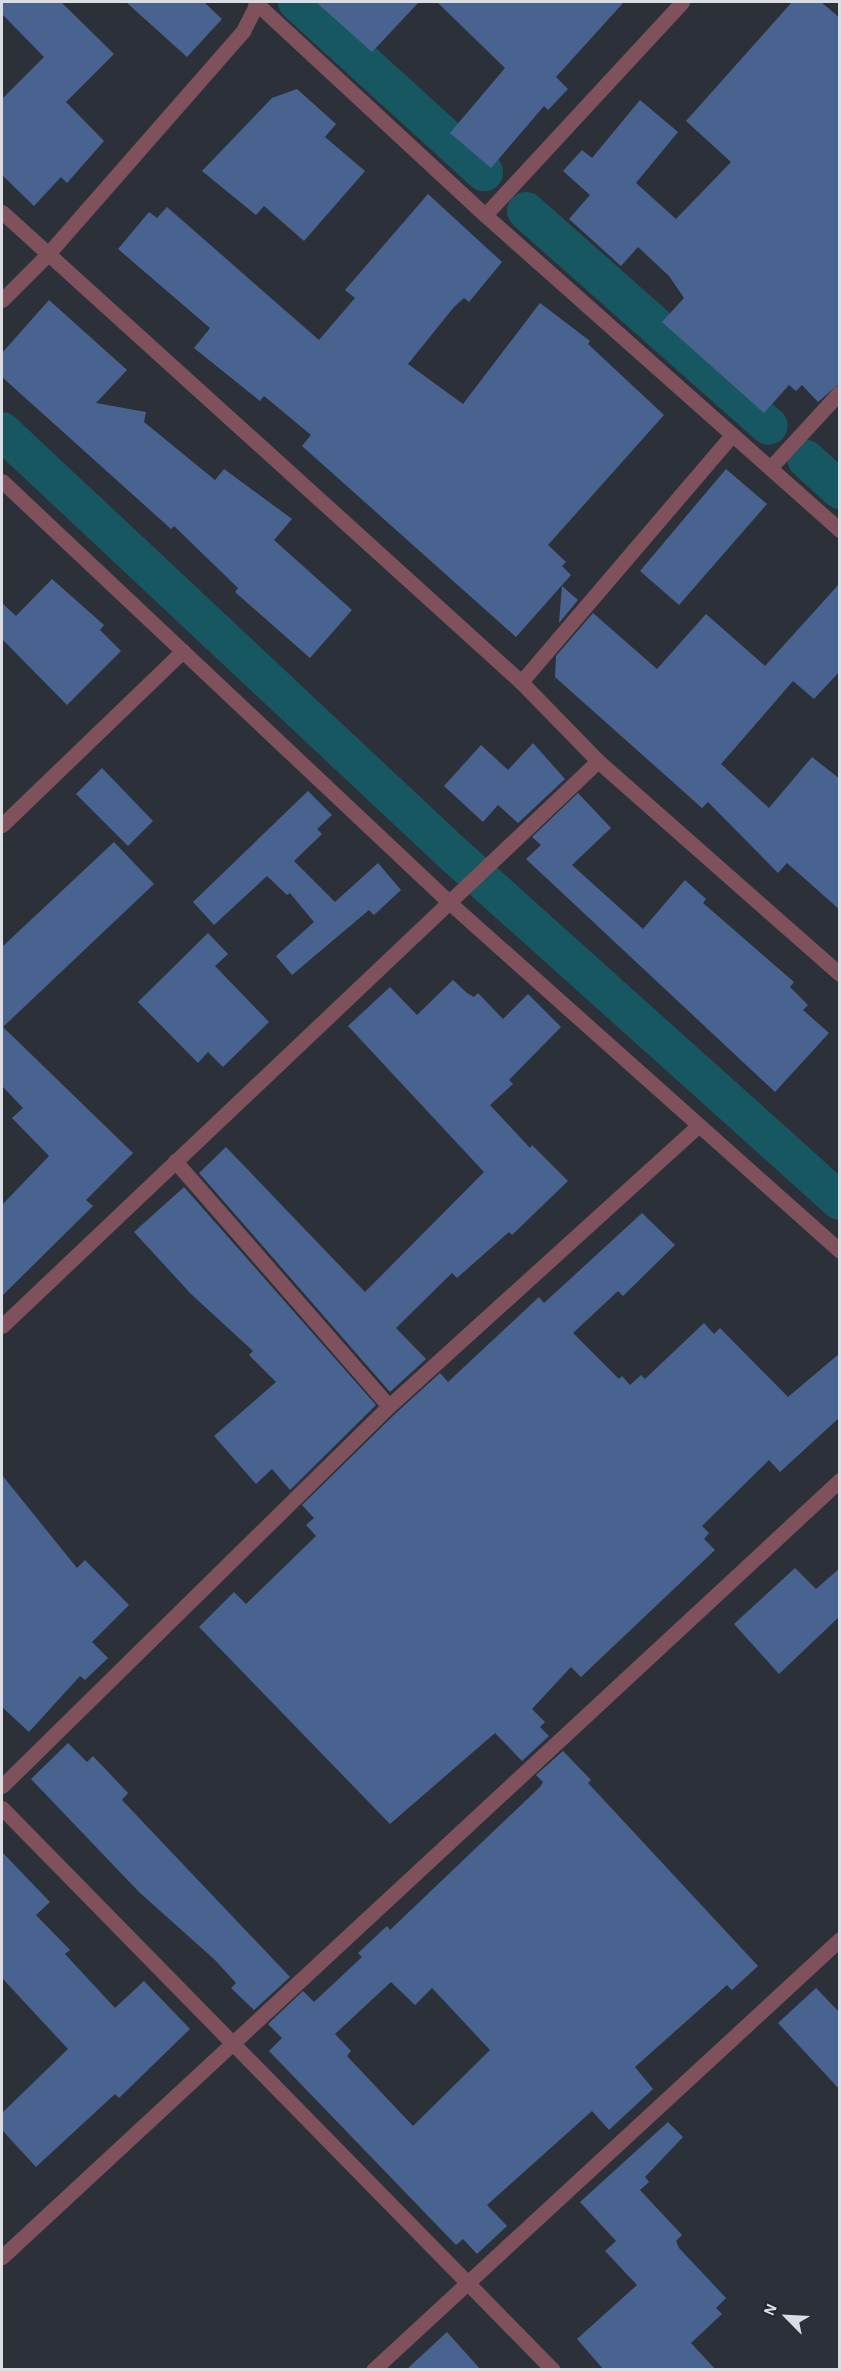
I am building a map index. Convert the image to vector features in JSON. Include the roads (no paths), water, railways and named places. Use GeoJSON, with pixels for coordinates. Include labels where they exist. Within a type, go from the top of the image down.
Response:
{"type":"FeatureCollection","features":[{"type":"Feature","properties":{"kind":"street"},"geometry":{"type":"LineString","coordinates":[[2,300],[46,255],[243,31],[256,2],[485,215],[840,530]]}},
{"type":"Feature","properties":{"kind":"street"},"geometry":{"type":"LineString","coordinates":[[485,215],[682,2]]}},
{"type":"Feature","properties":{"kind":"street"},"geometry":{"type":"LineString","coordinates":[[2,212],[46,255],[521,682],[598,761],[840,974]]}},
{"type":"Feature","properties":{"kind":"street"},"geometry":{"type":"LineString","coordinates":[[770,468],[840,392]]}},
{"type":"Feature","properties":{"kind":"street"},"geometry":{"type":"LineString","coordinates":[[521,682],[732,435]]}},
{"type":"Feature","properties":{"kind":"street"},"geometry":{"type":"LineString","coordinates":[[2,481],[451,904],[840,1251]]}},
{"type":"Feature","properties":{"kind":"street"},"geometry":{"type":"LineString","coordinates":[[2,825],[183,651]]}},
{"type":"Feature","properties":{"kind":"street"},"geometry":{"type":"LineString","coordinates":[[2,1326],[451,904],[598,761]]}},
{"type":"Feature","properties":{"kind":"street"},"geometry":{"type":"LineString","coordinates":[[2,1786],[389,1406],[699,1125]]}},
{"type":"Feature","properties":{"kind":"street"},"geometry":{"type":"LineString","coordinates":[[175,1161],[389,1406]]}},
{"type":"Feature","properties":{"kind":"street"},"geometry":{"type":"LineString","coordinates":[[2,2257],[840,1480]]}},
{"type":"Feature","properties":{"kind":"street"},"geometry":{"type":"LineString","coordinates":[[2,1808],[553,2370]]}},
{"type":"Feature","properties":{"kind":"street"},"geometry":{"type":"LineString","coordinates":[[373,2370],[840,1939]]}},
{"type":"Feature","properties":{"kind":"waterway"},"geometry":{"type":"LineString","coordinates":[[297,2],[484,172]]}},
{"type":"Feature","properties":{"kind":"waterway"},"geometry":{"type":"LineString","coordinates":[[526,211],[769,426]]}},
{"type":"Feature","properties":{"kind":"waterway"},"geometry":{"type":"LineString","coordinates":[[2,431],[450,851],[840,1201]]}},
{"type":"Feature","properties":{"kind":"waterway"},"geometry":{"type":"LineString","coordinates":[[806,459],[840,490]]}}]}
